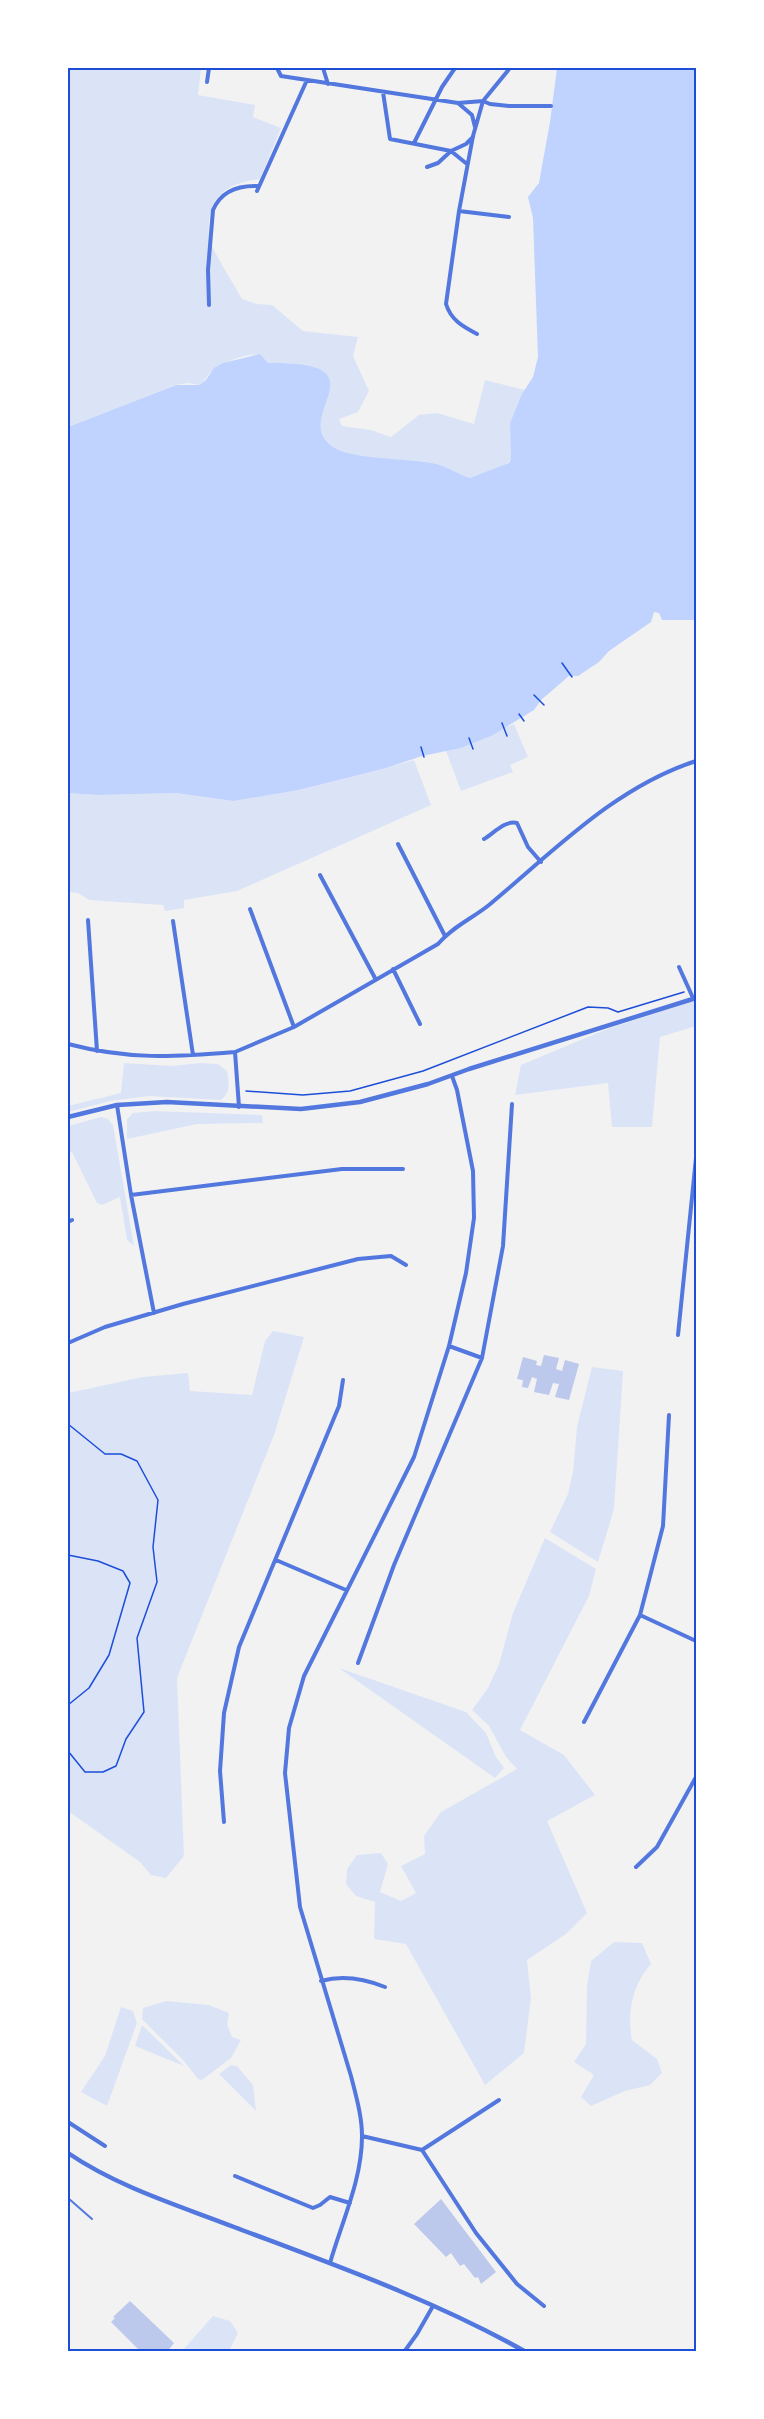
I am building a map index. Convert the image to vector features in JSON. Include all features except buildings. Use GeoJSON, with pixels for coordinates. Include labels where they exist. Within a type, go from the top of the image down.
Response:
{"type":"FeatureCollection","features":[{"type":"Feature","properties":{"kind":"street"},"geometry":{"type":"LineString","coordinates":[[207,82],[209,68]]}},
{"type":"Feature","properties":{"kind":"street"},"geometry":{"type":"LineString","coordinates":[[277,68],[281,76],[436,100],[458,103],[483,101],[509,106],[551,106]]}},
{"type":"Feature","properties":{"kind":"street"},"geometry":{"type":"LineString","coordinates":[[323,68],[328,84]]}},
{"type":"Feature","properties":{"kind":"street"},"geometry":{"type":"LineString","coordinates":[[414,143],[455,68]]}},
{"type":"Feature","properties":{"kind":"street"},"geometry":{"type":"LineString","coordinates":[[477,334],[449,316],[446,304],[459,211],[473,136],[483,101],[510,68]]}},
{"type":"Feature","properties":{"kind":"street"},"geometry":{"type":"LineString","coordinates":[[209,305],[208,270],[213,210],[216,202],[235,188],[246,185],[258,189],[307,80]]}},
{"type":"Feature","properties":{"kind":"street"},"geometry":{"type":"LineString","coordinates":[[383,92],[390,139],[451,152],[467,164]]}},
{"type":"Feature","properties":{"kind":"street"},"geometry":{"type":"LineString","coordinates":[[458,103],[472,115],[476,127]]}},
{"type":"Feature","properties":{"kind":"street"},"geometry":{"type":"LineString","coordinates":[[427,167],[438,163],[451,152],[466,144],[473,136]]}},
{"type":"Feature","properties":{"kind":"street"},"geometry":{"type":"LineString","coordinates":[[459,211],[509,217]]}},
{"type":"Feature","properties":{"kind":"street"},"geometry":{"type":"LineString","coordinates":[[68,1044],[97,1052],[157,1058],[235,1052],[294,1027],[375,978],[438,944],[445,936],[486,908],[574,832],[625,794],[660,774],[696,761]]}},
{"type":"Feature","properties":{"kind":"street"},"geometry":{"type":"LineString","coordinates":[[484,839],[507,824],[516,823],[528,847],[541,862]]}},
{"type":"Feature","properties":{"kind":"street"},"geometry":{"type":"LineString","coordinates":[[398,843],[445,936]]}},
{"type":"Feature","properties":{"kind":"street"},"geometry":{"type":"LineString","coordinates":[[320,875],[375,978]]}},
{"type":"Feature","properties":{"kind":"street"},"geometry":{"type":"LineString","coordinates":[[250,909],[294,1027]]}},
{"type":"Feature","properties":{"kind":"street"},"geometry":{"type":"LineString","coordinates":[[88,920],[97,1052]]}},
{"type":"Feature","properties":{"kind":"street"},"geometry":{"type":"LineString","coordinates":[[173,921],[193,1055]]}},
{"type":"Feature","properties":{"kind":"street"},"geometry":{"type":"LineString","coordinates":[[68,1117],[117,1105],[167,1102],[302,1109],[332,1107],[394,1094],[695,998],[679,967]]}},
{"type":"Feature","properties":{"kind":"street"},"geometry":{"type":"LineString","coordinates":[[393,969],[420,1023]]}},
{"type":"Feature","properties":{"kind":"street"},"geometry":{"type":"LineString","coordinates":[[235,1052],[239,1107]]}},
{"type":"Feature","properties":{"kind":"street"},"geometry":{"type":"LineString","coordinates":[[330,2263],[350,2203],[359,2166],[362,2136],[351,2076],[300,1907],[285,1773],[289,1728],[304,1676],[414,1457],[449,1346],[466,1273],[474,1218],[473,1171],[457,1090],[452,1076]]}},
{"type":"Feature","properties":{"kind":"street"},"geometry":{"type":"LineString","coordinates":[[358,1663],[394,1565],[482,1358],[503,1246],[512,1104]]}},
{"type":"Feature","properties":{"kind":"street"},"geometry":{"type":"LineString","coordinates":[[117,1105],[131,1195],[154,1313]]}},
{"type":"Feature","properties":{"kind":"street"},"geometry":{"type":"LineString","coordinates":[[678,1335],[696,1158]]}},
{"type":"Feature","properties":{"kind":"street"},"geometry":{"type":"LineString","coordinates":[[131,1195],[342,1168],[403,1169]]}},
{"type":"Feature","properties":{"kind":"street"},"geometry":{"type":"LineString","coordinates":[[68,1343],[105,1327],[358,1259],[391,1256],[406,1265]]}},
{"type":"Feature","properties":{"kind":"street"},"geometry":{"type":"LineString","coordinates":[[449,1346],[482,1358]]}},
{"type":"Feature","properties":{"kind":"street"},"geometry":{"type":"LineString","coordinates":[[224,1822],[220,1771],[224,1713],[239,1647],[339,1406],[343,1380]]}},
{"type":"Feature","properties":{"kind":"street"},"geometry":{"type":"LineString","coordinates":[[584,1722],[640,1615],[663,1526],[669,1414]]}},
{"type":"Feature","properties":{"kind":"street"},"geometry":{"type":"LineString","coordinates":[[276,1560],[346,1590]]}},
{"type":"Feature","properties":{"kind":"street"},"geometry":{"type":"LineString","coordinates":[[640,1615],[696,1641]]}},
{"type":"Feature","properties":{"kind":"street"},"geometry":{"type":"LineString","coordinates":[[636,1867],[657,1847],[696,1777]]}},
{"type":"Feature","properties":{"kind":"street"},"geometry":{"type":"LineString","coordinates":[[321,1981],[333,1977],[369,1981],[385,1987]]}},
{"type":"Feature","properties":{"kind":"street"},"geometry":{"type":"LineString","coordinates":[[422,2150],[499,2100]]}},
{"type":"Feature","properties":{"kind":"street"},"geometry":{"type":"LineString","coordinates":[[68,2122],[105,2146]]}},
{"type":"Feature","properties":{"kind":"street"},"geometry":{"type":"LineString","coordinates":[[362,2136],[422,2150],[476,2233],[517,2284],[544,2306]]}},
{"type":"Feature","properties":{"kind":"street"},"geometry":{"type":"LineString","coordinates":[[68,2154],[89,2168],[143,2193],[330,2263],[433,2306],[526,2352]]}},
{"type":"Feature","properties":{"kind":"street"},"geometry":{"type":"LineString","coordinates":[[235,2176],[313,2208],[330,2197],[350,2203]]}},
{"type":"Feature","properties":{"kind":"street"},"geometry":{"type":"LineString","coordinates":[[404,2352],[433,2306]]}},
{"type":"Feature","properties":{"kind":"lane"},"geometry":{"type":"LineString","coordinates":[[68,2198],[92,2219]]}},
{"type":"Feature","properties":{"kind":"path"},"geometry":{"type":"LineString","coordinates":[[562,663],[572,677]]}},
{"type":"Feature","properties":{"kind":"path"},"geometry":{"type":"LineString","coordinates":[[534,695],[544,705]]}},
{"type":"Feature","properties":{"kind":"path"},"geometry":{"type":"LineString","coordinates":[[519,714],[524,721]]}},
{"type":"Feature","properties":{"kind":"path"},"geometry":{"type":"LineString","coordinates":[[502,723],[507,736]]}},
{"type":"Feature","properties":{"kind":"path"},"geometry":{"type":"LineString","coordinates":[[469,738],[473,749]]}},
{"type":"Feature","properties":{"kind":"path"},"geometry":{"type":"LineString","coordinates":[[421,747],[424,757]]}},
{"type":"Feature","properties":{"kind":"path"},"geometry":{"type":"LineString","coordinates":[[239,1092],[251,1090],[303,1095],[350,1091],[423,1071],[588,1007],[608,1008],[618,1012],[690,991]]}},
{"type":"Feature","properties":{"kind":"path"},"geometry":{"type":"LineString","coordinates":[[68,1424],[105,1454],[121,1454],[137,1461],[158,1500],[153,1547],[157,1582],[137,1638],[144,1712],[126,1739],[116,1766],[103,1772],[85,1772],[68,1751]]}},
{"type":"Feature","properties":{"kind":"path"},"geometry":{"type":"LineString","coordinates":[[68,1555],[98,1561],[123,1571],[130,1583],[109,1655],[89,1688],[68,1705]]}},
{"type":"Feature","properties":{"kind":"shaded area"},"geometry":{"type":"Polygon","coordinates":[[[68,68],[201,68],[198,95],[255,105],[253,117],[281,128],[260,179],[240,183],[225,191],[214,204],[211,212],[209,234],[211,243],[242,299],[257,304],[272,305],[303,331],[358,337],[353,356],[369,391],[358,412],[339,419],[342,426],[371,430],[391,437],[419,415],[437,413],[474,424],[485,380],[525,390],[510,423],[511,459],[505,466],[470,478],[432,463],[367,457],[342,452],[333,447],[322,435],[320,421],[328,393],[328,381],[321,371],[303,365],[268,363],[257,355],[242,357],[220,366],[199,385],[189,383],[175,385],[68,427],[68,68]]]}},
{"type":"Feature","properties":{"kind":"shaded area"},"geometry":{"type":"Polygon","coordinates":[[[514,724],[528,757],[510,765],[513,772],[461,791],[446,751],[461,748],[514,724]]]}},
{"type":"Feature","properties":{"kind":"shaded area"},"geometry":{"type":"Polygon","coordinates":[[[414,760],[431,805],[237,891],[184,900],[184,908],[165,911],[163,905],[89,900],[78,893],[68,892],[68,793],[98,795],[176,793],[233,801],[414,760]]]}},
{"type":"Feature","properties":{"kind":"shaded area"},"geometry":{"type":"Polygon","coordinates":[[[696,1002],[696,1026],[660,1037],[652,1127],[612,1127],[608,1083],[515,1095],[521,1065],[607,1029],[696,1002]]]}},
{"type":"Feature","properties":{"kind":"shaded area"},"geometry":{"type":"Polygon","coordinates":[[[124,1063],[171,1066],[218,1064],[227,1071],[228,1090],[221,1100],[149,1096],[110,1101],[68,1112],[68,1106],[121,1093],[124,1063]]]}},
{"type":"Feature","properties":{"kind":"shaded area"},"geometry":{"type":"Polygon","coordinates":[[[155,1111],[262,1115],[263,1123],[197,1124],[127,1139],[127,1119],[133,1113],[155,1111]]]}},
{"type":"Feature","properties":{"kind":"shaded area"},"geometry":{"type":"Polygon","coordinates":[[[101,1117],[108,1119],[113,1125],[134,1246],[127,1240],[120,1197],[102,1205],[97,1203],[72,1152],[68,1154],[68,1126],[101,1117]]]}},
{"type":"Feature","properties":{"kind":"shaded area"},"geometry":{"type":"Polygon","coordinates":[[[273,1331],[304,1337],[274,1435],[177,1678],[184,1856],[166,1878],[151,1875],[140,1862],[68,1811],[68,1393],[143,1377],[188,1373],[190,1391],[252,1395],[265,1341],[273,1331]]]}},
{"type":"Feature","properties":{"kind":"shaded area"},"geometry":{"type":"Polygon","coordinates":[[[592,1367],[623,1371],[614,1509],[598,1562],[550,1532],[568,1494],[573,1472],[577,1427],[592,1367]]]}},
{"type":"Feature","properties":{"kind":"shaded area"},"geometry":{"type":"Polygon","coordinates":[[[545,1538],[596,1569],[589,1596],[520,1730],[564,1755],[595,1795],[547,1821],[587,1913],[566,1934],[527,1960],[531,1998],[524,2053],[485,2085],[406,1944],[374,1939],[375,1902],[356,1896],[346,1884],[347,1869],[357,1855],[381,1853],[388,1864],[380,1892],[401,1901],[416,1893],[401,1866],[425,1854],[424,1836],[441,1812],[517,1769],[506,1757],[489,1726],[472,1710],[488,1688],[499,1664],[513,1613],[545,1538]]]}},
{"type":"Feature","properties":{"kind":"shaded area"},"geometry":{"type":"Polygon","coordinates":[[[339,1668],[466,1712],[486,1733],[496,1757],[504,1768],[495,1778],[339,1668]]]}},
{"type":"Feature","properties":{"kind":"shaded area"},"geometry":{"type":"Polygon","coordinates":[[[614,1942],[642,1943],[651,1964],[639,1981],[632,2000],[630,2020],[632,2040],[657,2059],[662,2073],[650,2085],[625,2091],[591,2106],[581,2097],[594,2075],[574,2062],[586,2044],[587,1986],[591,1961],[614,1942]]]}},
{"type":"Feature","properties":{"kind":"shaded area"},"geometry":{"type":"Polygon","coordinates":[[[166,2001],[209,2005],[229,2013],[227,2024],[232,2037],[241,2040],[231,2058],[202,2080],[198,2079],[183,2060],[142,2019],[143,2008],[166,2001]]]}},
{"type":"Feature","properties":{"kind":"shaded area"},"geometry":{"type":"Polygon","coordinates":[[[121,2007],[133,2011],[137,2023],[107,2106],[81,2092],[105,2056],[121,2007]]]}},
{"type":"Feature","properties":{"kind":"shaded area"},"geometry":{"type":"Polygon","coordinates":[[[142,2025],[184,2066],[135,2046],[142,2025]]]}},
{"type":"Feature","properties":{"kind":"shaded area"},"geometry":{"type":"Polygon","coordinates":[[[231,2065],[237,2066],[253,2085],[256,2111],[219,2074],[231,2065]]]}},
{"type":"Feature","properties":{"kind":"shaded area"},"geometry":{"type":"Polygon","coordinates":[[[213,2316],[230,2321],[238,2333],[229,2351],[182,2351],[213,2316]]]}},
{"type":"Feature","properties":{"kind":"water"},"geometry":{"type":"Polygon","coordinates":[[[557,68],[696,68],[696,620],[662,620],[659,613],[654,612],[651,622],[578,676],[569,676],[541,700],[534,710],[493,735],[461,748],[422,756],[386,768],[298,790],[233,801],[176,793],[98,795],[68,793],[68,427],[176,385],[199,385],[206,380],[214,368],[223,363],[260,354],[268,363],[304,365],[323,371],[330,381],[321,421],[322,435],[333,447],[342,451],[432,463],[470,478],[509,463],[511,459],[510,423],[522,394],[533,377],[538,357],[533,218],[528,197],[539,183],[557,68]]]}}]}
